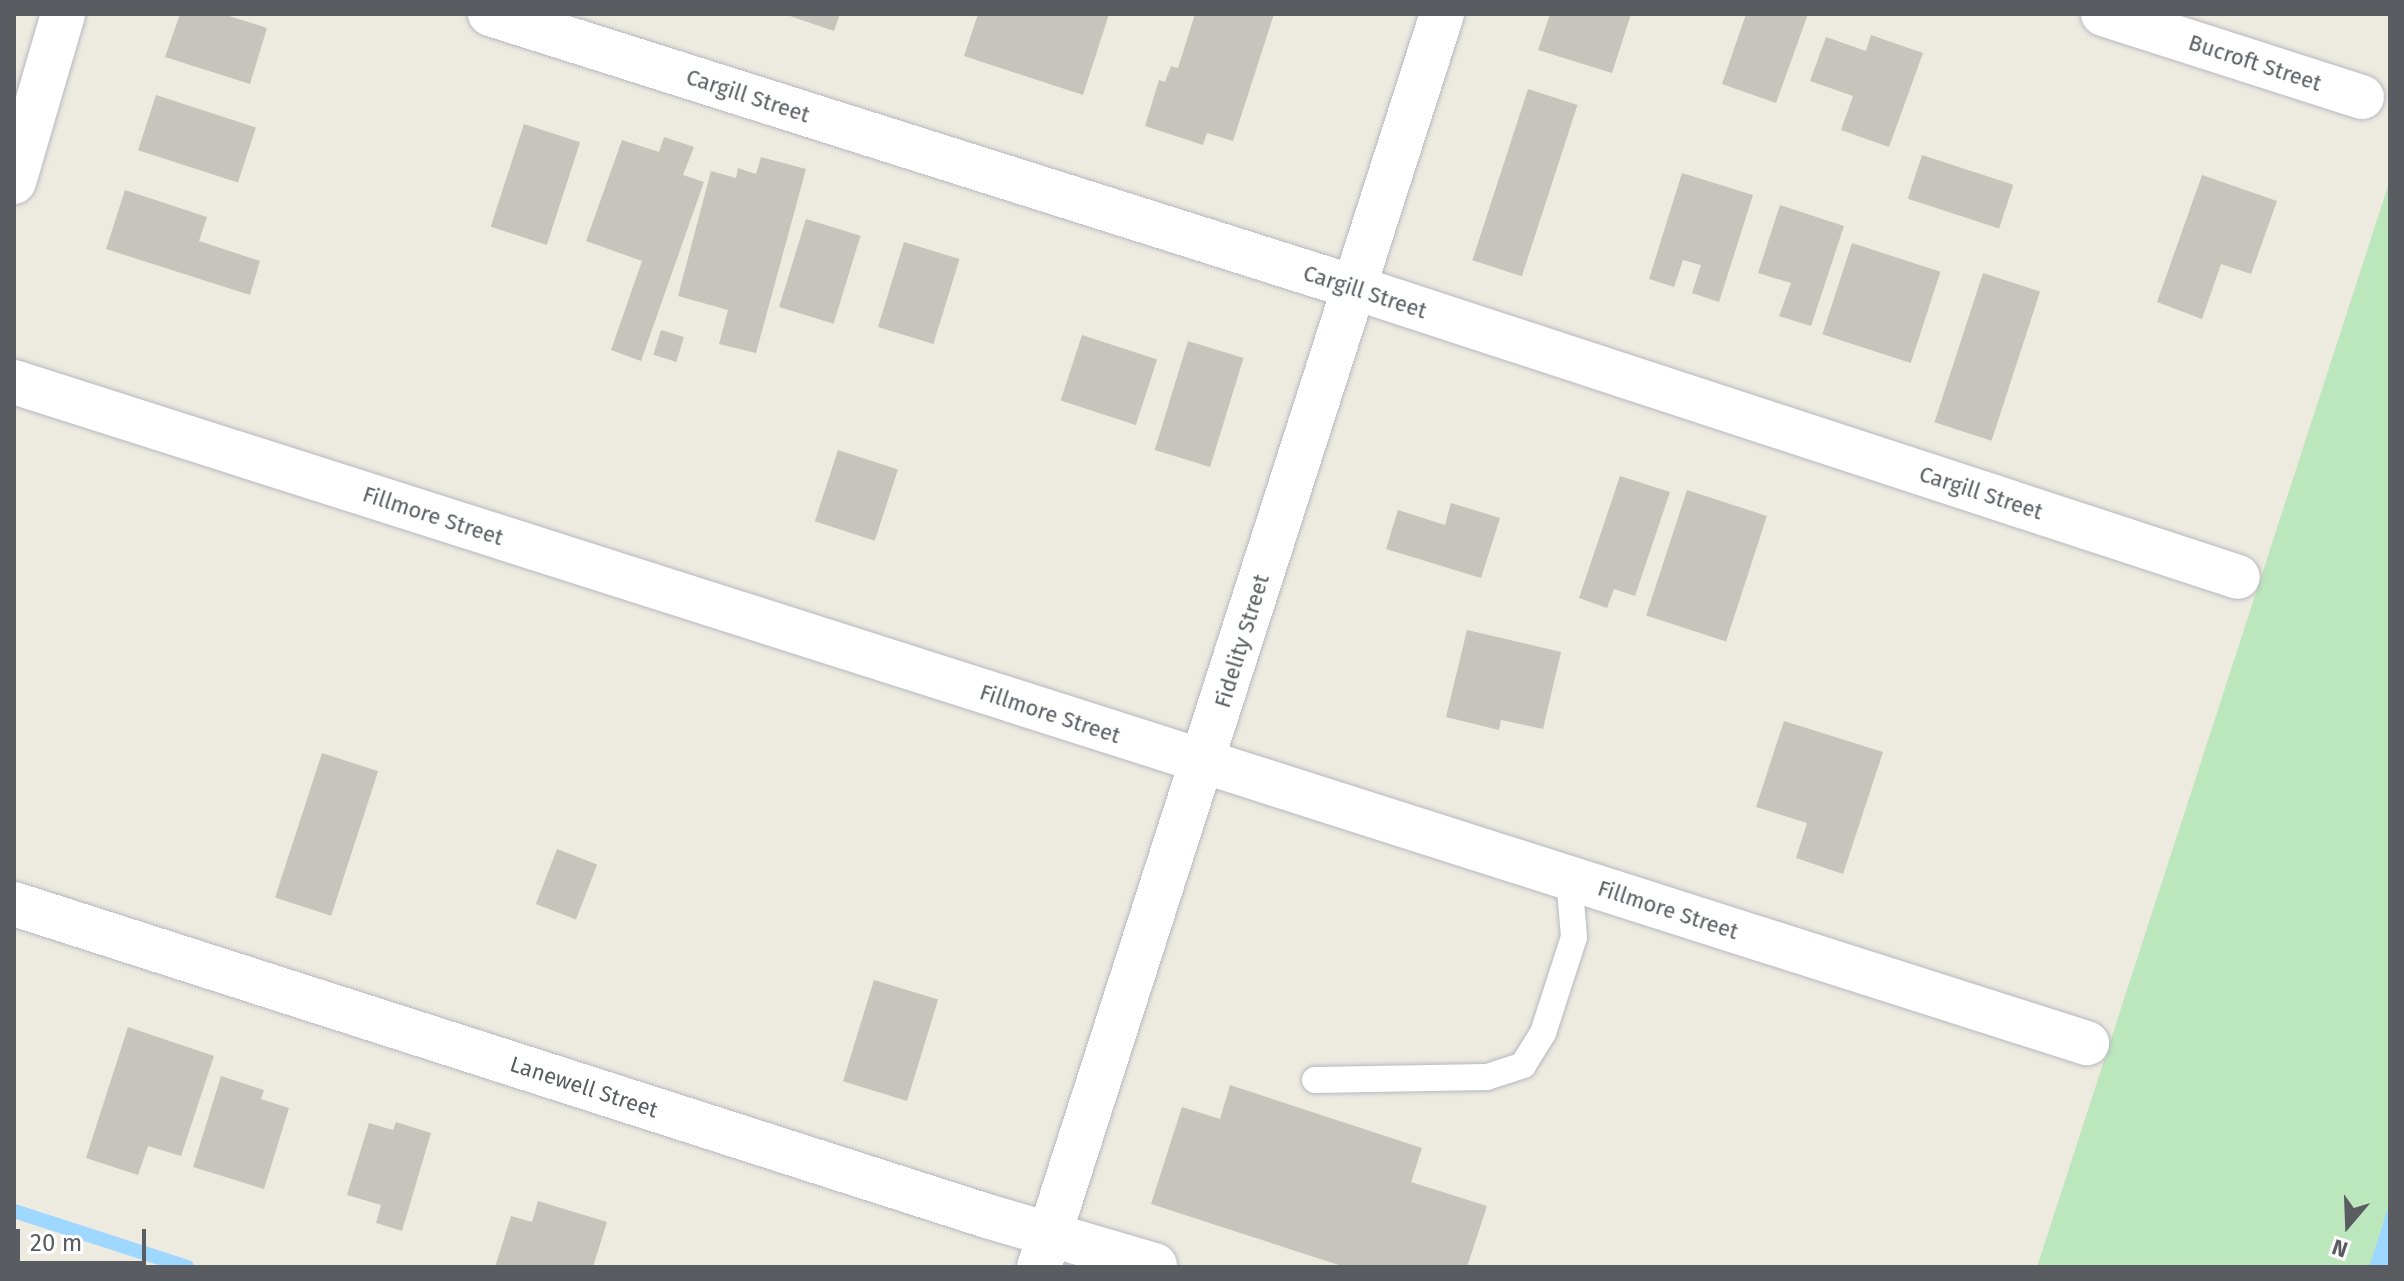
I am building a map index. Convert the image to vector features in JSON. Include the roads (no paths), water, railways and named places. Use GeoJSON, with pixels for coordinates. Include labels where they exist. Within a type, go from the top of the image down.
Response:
{"type":"FeatureCollection","features":[{"type":"Feature","properties":{"kind":"street"},"geometry":{"type":"LineString","coordinates":[[14,182],[63,14]]}},
{"type":"Feature","properties":{"kind":"street","name":"Cargill Street"},"geometry":{"type":"LineString","coordinates":[[490,14],[1353,287],[2238,577]]}},
{"type":"Feature","properties":{"kind":"street","name":"Fidelity Street"},"geometry":{"type":"LineString","coordinates":[[1044,1251],[1204,762],[1442,14]]}},
{"type":"Feature","properties":{"kind":"street","name":"Bucroft Street"},"geometry":{"type":"LineString","coordinates":[[2103,14],[2362,97]]}},
{"type":"Feature","properties":{"kind":"street","name":"Fillmore Street"},"geometry":{"type":"LineString","coordinates":[[14,382],[2087,1043]]}},
{"type":"Feature","properties":{"kind":"street","name":"Lanewell Street"},"geometry":{"type":"LineString","coordinates":[[14,904],[1044,1251],[1155,1265]]}},
{"type":"Feature","properties":{"kind":"lane"},"geometry":{"type":"LineString","coordinates":[[1315,1080],[1429,1074],[1487,1077],[1523,1065],[1543,1033],[1574,937],[1569,878]]}},
{"type":"Feature","properties":{"kind":"water"},"geometry":{"type":"Polygon","coordinates":[[[2390,1202],[2390,1267],[2369,1267],[2390,1202]]]}},
{"type":"Feature","properties":{"kind":"waterway"},"geometry":{"type":"LineString","coordinates":[[14,1211],[187,1267]]}}]}
